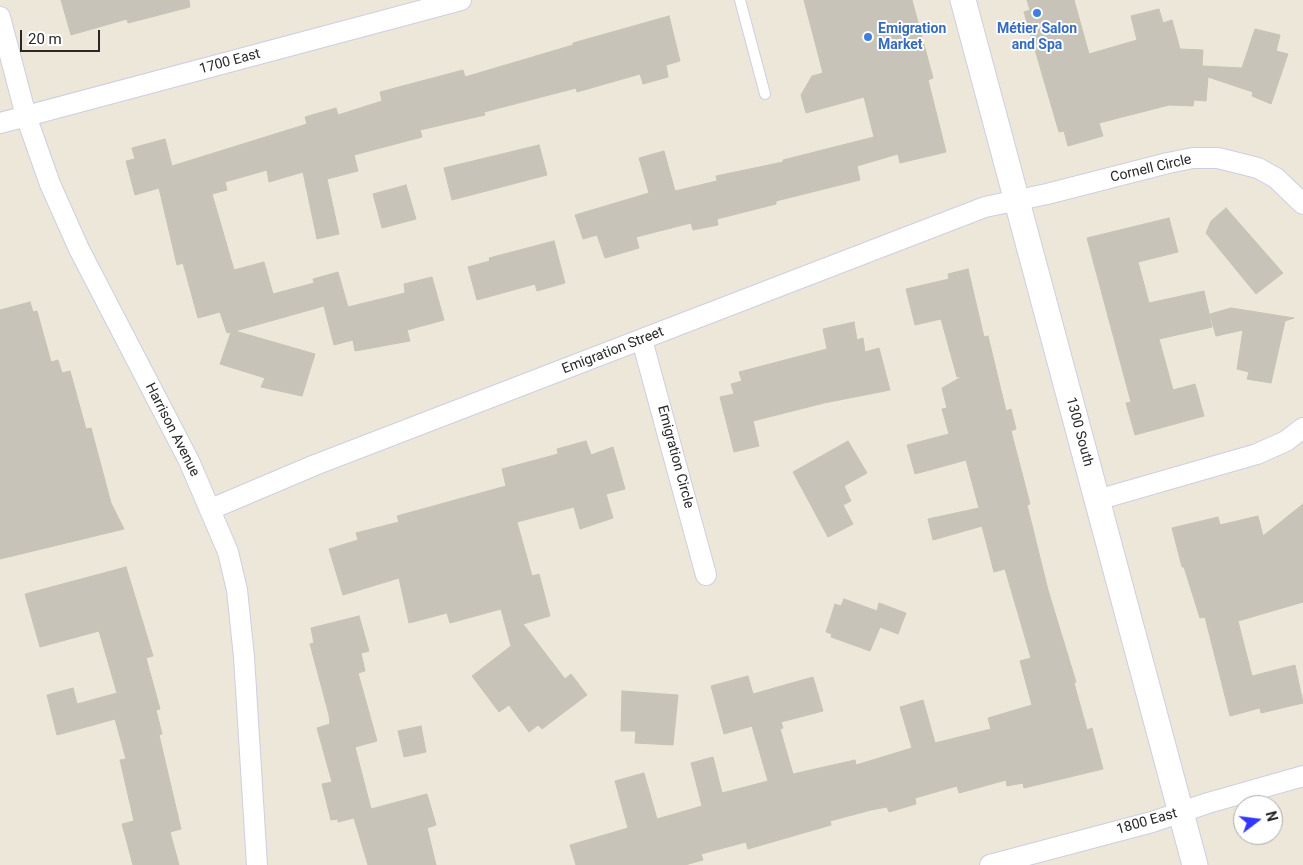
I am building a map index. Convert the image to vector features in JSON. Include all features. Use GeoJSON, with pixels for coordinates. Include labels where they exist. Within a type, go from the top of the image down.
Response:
{"type":"FeatureCollection","features":[{"type":"Feature","properties":{"kind":"street","name":"1700 East"},"geometry":{"type":"LineString","coordinates":[[0,123],[398,8],[461,0]]}},
{"type":"Feature","properties":{"kind":"street","name":"1300 South"},"geometry":{"type":"LineString","coordinates":[[963,0],[1195,865]]}},
{"type":"Feature","properties":{"kind":"street","name":"Harrison Avenue"},"geometry":{"type":"LineString","coordinates":[[0,17],[26,116],[50,184],[79,249],[211,509],[228,552],[237,590],[257,865]]}},
{"type":"Feature","properties":{"kind":"street","name":"Cornell Circle"},"geometry":{"type":"LineString","coordinates":[[1017,200],[1168,163],[1193,158],[1218,158],[1258,168],[1276,178],[1303,204]]}},
{"type":"Feature","properties":{"kind":"street","name":"Emigration Street"},"geometry":{"type":"LineString","coordinates":[[211,509],[323,462],[956,217],[985,207],[1017,200]]}},
{"type":"Feature","properties":{"kind":"street","name":"Emigration Circle"},"geometry":{"type":"LineString","coordinates":[[642,340],[706,575]]}},
{"type":"Feature","properties":{"kind":"street"},"geometry":{"type":"LineString","coordinates":[[1097,500],[1257,454],[1286,441],[1303,428]]}},
{"type":"Feature","properties":{"kind":"street","name":"1800 East"},"geometry":{"type":"LineString","coordinates":[[990,865],[1303,776]]}},
{"type":"Feature","properties":{"kind":"lane"},"geometry":{"type":"LineString","coordinates":[[740,0],[765,94]]}},
{"type":"Feature","properties":{"kind":"building"},"geometry":{"type":"Polygon","coordinates":[[[61,0],[189,0],[190,7],[128,23],[127,19],[71,35],[61,0]]]}},
{"type":"Feature","properties":{"kind":"building"},"geometry":{"type":"Polygon","coordinates":[[[804,0],[912,0],[933,78],[928,80],[946,152],[900,163],[898,154],[857,166],[860,180],[776,201],[776,204],[717,219],[718,225],[693,230],[691,223],[636,237],[639,248],[605,258],[597,235],[583,239],[575,215],[649,193],[639,158],[664,151],[675,191],[717,181],[716,176],[783,162],[783,160],[874,137],[864,97],[806,113],[801,95],[812,76],[823,73],[804,0]]]}},
{"type":"Feature","properties":{"kind":"building"},"geometry":{"type":"Polygon","coordinates":[[[1027,0],[1074,0],[1089,54],[1137,40],[1131,16],[1159,9],[1163,23],[1172,20],[1180,49],[1203,50],[1202,66],[1242,68],[1255,29],[1280,35],[1276,51],[1288,54],[1271,104],[1252,96],[1253,92],[1208,77],[1206,101],[1194,100],[1193,106],[1169,105],[1099,123],[1103,136],[1068,146],[1064,131],[1059,132],[1024,12],[1030,10],[1027,0]]]}},
{"type":"Feature","properties":{"kind":"building"},"geometry":{"type":"Polygon","coordinates":[[[669,16],[680,61],[666,65],[668,77],[643,84],[640,74],[577,92],[576,88],[484,112],[485,115],[420,130],[422,137],[354,155],[358,171],[327,179],[339,234],[317,239],[303,172],[269,182],[267,170],[225,182],[227,190],[212,194],[234,270],[264,262],[273,294],[314,283],[313,279],[338,272],[348,307],[405,293],[404,284],[432,277],[444,320],[407,330],[410,341],[355,351],[353,340],[334,345],[324,306],[235,331],[315,354],[302,396],[261,387],[265,378],[220,364],[231,332],[227,333],[220,312],[198,318],[183,263],[177,265],[159,188],[135,195],[126,161],[135,159],[132,148],[165,139],[172,166],[307,124],[305,117],[336,108],[338,115],[382,101],[380,92],[463,70],[465,77],[573,45],[573,43],[669,16]]]}},
{"type":"Feature","properties":{"kind":"building"},"geometry":{"type":"Polygon","coordinates":[[[539,145],[547,175],[452,200],[444,168],[539,145]]]}},
{"type":"Feature","properties":{"kind":"building"},"geometry":{"type":"Polygon","coordinates":[[[406,185],[416,219],[382,228],[373,194],[406,185]]]}},
{"type":"Feature","properties":{"kind":"building"},"geometry":{"type":"Polygon","coordinates":[[[1226,208],[1283,273],[1256,294],[1206,233],[1211,221],[1226,208]]]}},
{"type":"Feature","properties":{"kind":"building"},"geometry":{"type":"Polygon","coordinates":[[[1169,218],[1178,252],[1138,262],[1149,303],[1204,291],[1212,327],[1159,339],[1173,390],[1195,384],[1204,416],[1135,435],[1126,403],[1131,402],[1087,238],[1169,218]]]}},
{"type":"Feature","properties":{"kind":"building"},"geometry":{"type":"Polygon","coordinates":[[[554,241],[565,283],[537,291],[535,284],[477,300],[468,267],[490,261],[489,258],[554,241]]]}},
{"type":"Feature","properties":{"kind":"building"},"geometry":{"type":"Polygon","coordinates":[[[968,269],[984,337],[988,336],[1006,411],[1011,409],[1016,429],[1011,431],[1030,504],[1027,505],[1048,590],[1076,682],[1074,683],[1087,730],[1092,728],[1103,769],[1024,788],[1023,783],[1007,786],[1006,780],[959,793],[957,786],[915,798],[916,804],[889,812],[887,807],[871,810],[830,821],[831,825],[748,849],[746,842],[701,854],[703,860],[685,865],[576,865],[570,845],[628,828],[615,781],[644,773],[657,819],[702,806],[691,763],[713,757],[722,793],[768,781],[752,726],[724,734],[711,686],[748,676],[753,694],[813,677],[823,711],[781,722],[783,728],[780,729],[793,774],[855,760],[856,765],[912,748],[900,707],[923,700],[935,743],[991,729],[988,718],[1032,705],[1020,661],[1031,658],[1005,569],[994,572],[982,526],[933,540],[928,519],[979,508],[966,460],[915,474],[907,445],[949,434],[942,409],[947,408],[942,388],[963,376],[957,377],[941,319],[915,325],[906,289],[949,279],[948,274],[968,269]]]}},
{"type":"Feature","properties":{"kind":"building"},"geometry":{"type":"Polygon","coordinates":[[[30,302],[33,312],[37,311],[51,362],[58,360],[62,373],[70,371],[86,429],[91,428],[111,503],[124,529],[0,559],[0,310],[30,302]]]}},
{"type":"Feature","properties":{"kind":"building"},"geometry":{"type":"Polygon","coordinates":[[[1231,308],[1294,318],[1285,321],[1271,383],[1247,379],[1249,372],[1237,369],[1243,330],[1216,336],[1210,314],[1231,308]]]}},
{"type":"Feature","properties":{"kind":"building"},"geometry":{"type":"Polygon","coordinates":[[[854,322],[857,340],[863,338],[865,352],[879,348],[890,390],[824,403],[753,421],[759,446],[734,452],[720,397],[734,394],[731,384],[742,381],[739,372],[827,349],[823,329],[854,322]]]}},
{"type":"Feature","properties":{"kind":"building"},"geometry":{"type":"Polygon","coordinates":[[[586,441],[591,455],[613,447],[625,489],[606,494],[613,518],[580,529],[574,507],[517,522],[532,576],[539,574],[550,616],[523,624],[565,679],[571,674],[587,695],[542,729],[538,725],[529,732],[509,705],[499,712],[472,676],[511,646],[501,609],[450,623],[447,613],[409,623],[399,578],[343,595],[329,549],[358,540],[356,533],[399,522],[397,516],[506,486],[502,469],[558,454],[557,449],[586,441]]]}},
{"type":"Feature","properties":{"kind":"building"},"geometry":{"type":"Polygon","coordinates":[[[848,441],[867,473],[844,486],[851,501],[843,505],[853,524],[828,537],[793,472],[848,441]]]}},
{"type":"Feature","properties":{"kind":"building"},"geometry":{"type":"Polygon","coordinates":[[[1303,504],[1303,602],[1238,621],[1252,676],[1295,665],[1303,703],[1261,713],[1260,708],[1230,716],[1205,617],[1200,618],[1184,567],[1182,567],[1172,528],[1218,517],[1220,525],[1258,516],[1263,536],[1303,504]]]}},
{"type":"Feature","properties":{"kind":"building"},"geometry":{"type":"Polygon","coordinates":[[[126,567],[153,656],[146,658],[160,709],[156,710],[162,734],[159,735],[181,829],[170,832],[179,865],[133,865],[122,824],[134,821],[120,760],[126,759],[115,719],[57,735],[47,695],[73,688],[77,704],[117,693],[99,631],[40,647],[25,594],[126,567]]]}},
{"type":"Feature","properties":{"kind":"building"},"geometry":{"type":"Polygon","coordinates":[[[844,599],[877,611],[879,603],[906,613],[898,634],[880,627],[870,651],[831,637],[832,634],[826,632],[835,604],[841,606],[844,599]]]}},
{"type":"Feature","properties":{"kind":"building"},"geometry":{"type":"Polygon","coordinates":[[[359,616],[369,651],[361,653],[365,671],[358,673],[377,741],[355,747],[371,809],[427,794],[436,825],[427,828],[436,865],[368,865],[354,818],[338,822],[338,819],[331,820],[322,784],[332,782],[317,728],[330,724],[310,644],[314,643],[311,628],[359,616]]]}},
{"type":"Feature","properties":{"kind":"building"},"geometry":{"type":"Polygon","coordinates":[[[622,691],[678,695],[673,745],[635,743],[636,731],[621,731],[622,691]]]}},
{"type":"Feature","properties":{"kind":"building"},"geometry":{"type":"Polygon","coordinates":[[[421,726],[426,752],[404,757],[398,731],[421,726]]]}},
{"type":"Feature","properties":{"kind":"place","name":"Métier Salon and Spa"},"geometry":{"type":"Point","coordinates":[1037,13]}},
{"type":"Feature","properties":{"kind":"place","name":"Emigration Market"},"geometry":{"type":"Point","coordinates":[868,37]}}]}
